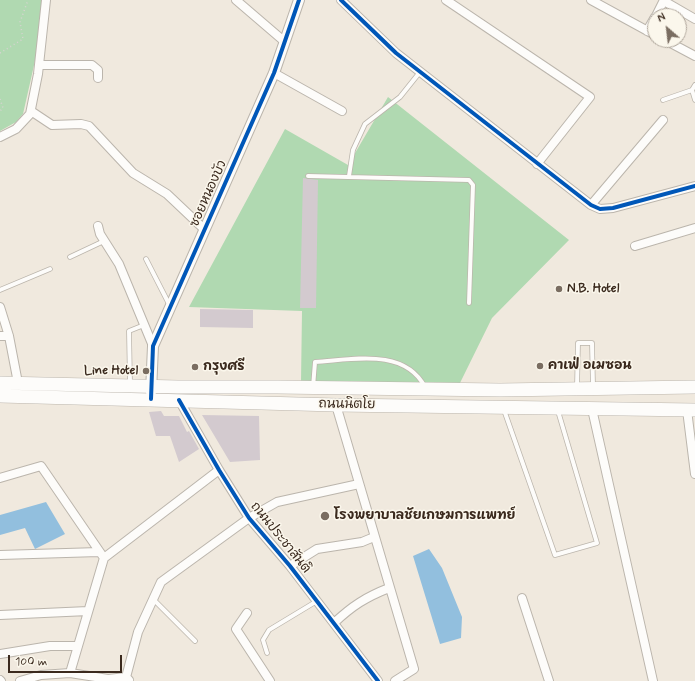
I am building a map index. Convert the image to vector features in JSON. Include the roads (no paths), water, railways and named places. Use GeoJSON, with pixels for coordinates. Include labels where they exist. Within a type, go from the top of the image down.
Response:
{"type":"FeatureCollection","features":[{"type":"Feature","properties":{"kind":"main road","name":"ถนนนิตโย"},"geometry":{"type":"LineString","coordinates":[[0,383],[151,386],[178,394],[336,405],[691,410]]}},
{"type":"Feature","properties":{"kind":"main road","name":"ถนนนิตโย"},"geometry":{"type":"LineString","coordinates":[[0,396],[151,399],[178,394],[314,387],[500,390],[695,387]]}},
{"type":"Feature","properties":{"kind":"main road"},"geometry":{"type":"LineString","coordinates":[[388,388],[388,406]]}},
{"type":"Feature","properties":{"kind":"street"},"geometry":{"type":"LineString","coordinates":[[0,137],[16,129],[30,114],[39,65],[46,0]]}},
{"type":"Feature","properties":{"kind":"street"},"geometry":{"type":"LineString","coordinates":[[236,0],[285,42]]}},
{"type":"Feature","properties":{"kind":"street","name":"ซอยหนองบัว"},"geometry":{"type":"LineString","coordinates":[[151,399],[153,346],[274,73],[299,0]]}},
{"type":"Feature","properties":{"kind":"street"},"geometry":{"type":"LineString","coordinates":[[341,0],[396,53],[591,205],[600,209],[613,208],[695,186]]}},
{"type":"Feature","properties":{"kind":"street"},"geometry":{"type":"LineString","coordinates":[[446,0],[590,97],[538,164]]}},
{"type":"Feature","properties":{"kind":"street"},"geometry":{"type":"LineString","coordinates":[[591,0],[647,31]]}},
{"type":"Feature","properties":{"kind":"street"},"geometry":{"type":"LineString","coordinates":[[664,1],[695,20]]}},
{"type":"Feature","properties":{"kind":"street"},"geometry":{"type":"LineString","coordinates":[[680,48],[695,56]]}},
{"type":"Feature","properties":{"kind":"street"},"geometry":{"type":"LineString","coordinates":[[39,65],[92,65],[98,70],[98,78]]}},
{"type":"Feature","properties":{"kind":"street"},"geometry":{"type":"LineString","coordinates":[[274,73],[342,112]]}},
{"type":"Feature","properties":{"kind":"street"},"geometry":{"type":"LineString","coordinates":[[31,111],[52,125],[81,124],[89,126],[133,173],[167,194],[204,229]]}},
{"type":"Feature","properties":{"kind":"street"},"geometry":{"type":"LineString","coordinates":[[591,205],[662,120]]}},
{"type":"Feature","properties":{"kind":"street"},"geometry":{"type":"LineString","coordinates":[[98,226],[100,234],[119,264],[153,346]]}},
{"type":"Feature","properties":{"kind":"street"},"geometry":{"type":"LineString","coordinates":[[634,246],[695,228]]}},
{"type":"Feature","properties":{"kind":"street"},"geometry":{"type":"LineString","coordinates":[[0,307],[9,336],[18,383]]}},
{"type":"Feature","properties":{"kind":"street"},"geometry":{"type":"LineString","coordinates":[[0,336],[9,336]]}},
{"type":"Feature","properties":{"kind":"street","name":"ถนนประชาสันติ"},"geometry":{"type":"LineString","coordinates":[[178,394],[218,470],[249,518],[290,566],[378,681]]}},
{"type":"Feature","properties":{"kind":"street"},"geometry":{"type":"LineString","coordinates":[[336,405],[414,669],[395,681]]}},
{"type":"Feature","properties":{"kind":"street"},"geometry":{"type":"LineString","coordinates":[[592,409],[653,681]]}},
{"type":"Feature","properties":{"kind":"street"},"geometry":{"type":"LineString","coordinates":[[691,410],[695,474]]}},
{"type":"Feature","properties":{"kind":"street"},"geometry":{"type":"LineString","coordinates":[[0,478],[41,466],[101,555],[88,611],[70,673]]}},
{"type":"Feature","properties":{"kind":"street"},"geometry":{"type":"LineString","coordinates":[[0,555],[101,555],[218,470]]}},
{"type":"Feature","properties":{"kind":"street"},"geometry":{"type":"LineString","coordinates":[[20,681],[41,675],[70,673],[108,679],[127,680],[138,632],[161,582],[249,518],[277,502],[359,484]]}},
{"type":"Feature","properties":{"kind":"street"},"geometry":{"type":"LineString","coordinates":[[290,566],[317,549],[362,542],[374,537]]}},
{"type":"Feature","properties":{"kind":"street"},"geometry":{"type":"LineString","coordinates":[[334,623],[351,607],[366,597],[389,588]]}},
{"type":"Feature","properties":{"kind":"street"},"geometry":{"type":"LineString","coordinates":[[522,598],[549,681]]}},
{"type":"Feature","properties":{"kind":"street"},"geometry":{"type":"LineString","coordinates":[[0,615],[88,611]]}},
{"type":"Feature","properties":{"kind":"street"},"geometry":{"type":"LineString","coordinates":[[247,613],[236,629],[270,681]]}},
{"type":"Feature","properties":{"kind":"street"},"geometry":{"type":"LineString","coordinates":[[0,654],[50,646],[78,646]]}},
{"type":"Feature","properties":{"kind":"lane"},"geometry":{"type":"LineString","coordinates":[[348,176],[353,150],[365,124],[400,97],[420,72]]}},
{"type":"Feature","properties":{"kind":"lane"},"geometry":{"type":"LineString","coordinates":[[663,100],[692,90],[695,85]]}},
{"type":"Feature","properties":{"kind":"lane"},"geometry":{"type":"LineString","coordinates":[[692,90],[695,100]]}},
{"type":"Feature","properties":{"kind":"lane"},"geometry":{"type":"LineString","coordinates":[[308,176],[469,180],[473,185],[468,303]]}},
{"type":"Feature","properties":{"kind":"lane"},"geometry":{"type":"LineString","coordinates":[[70,257],[104,241]]}},
{"type":"Feature","properties":{"kind":"lane"},"geometry":{"type":"LineString","coordinates":[[146,259],[170,306]]}},
{"type":"Feature","properties":{"kind":"lane"},"geometry":{"type":"LineString","coordinates":[[0,290],[50,269]]}},
{"type":"Feature","properties":{"kind":"lane"},"geometry":{"type":"LineString","coordinates":[[130,386],[129,331],[144,324]]}},
{"type":"Feature","properties":{"kind":"lane"},"geometry":{"type":"LineString","coordinates":[[577,389],[578,343],[592,343],[593,389]]}},
{"type":"Feature","properties":{"kind":"lane"},"geometry":{"type":"LineString","coordinates":[[314,387],[315,362],[355,358],[390,360],[413,371],[421,378],[426,388]]}},
{"type":"Feature","properties":{"kind":"lane"},"geometry":{"type":"LineString","coordinates":[[503,408],[555,555],[597,543],[557,408]]}},
{"type":"Feature","properties":{"kind":"lane"},"geometry":{"type":"LineString","coordinates":[[153,599],[195,641]]}},
{"type":"Feature","properties":{"kind":"lane"},"geometry":{"type":"LineString","coordinates":[[266,653],[263,640],[269,630],[317,601]]}},
{"type":"Feature","properties":{"kind":"water"},"geometry":{"type":"Polygon","coordinates":[[[46,502],[65,534],[35,549],[25,528],[0,535],[0,515],[46,502]]]}},
{"type":"Feature","properties":{"kind":"water"},"geometry":{"type":"Polygon","coordinates":[[[429,549],[442,568],[462,617],[461,638],[440,644],[413,556],[429,549]]]}},
{"type":"Feature","properties":{"kind":"place","name":"N.B. Hotel"},"geometry":{"type":"Point","coordinates":[559,289]}},
{"type":"Feature","properties":{"kind":"place","name":"คาเฟ่ อเมซอน"},"geometry":{"type":"Point","coordinates":[540,366]}},
{"type":"Feature","properties":{"kind":"place","name":"กรุงศรี"},"geometry":{"type":"Point","coordinates":[195,367]}},
{"type":"Feature","properties":{"kind":"place","name":"Line Hotel"},"geometry":{"type":"Point","coordinates":[146,371]}},
{"type":"Feature","properties":{"kind":"place","name":"โรงพยาบาลชัยเกษมการแพทย์"},"geometry":{"type":"Point","coordinates":[325,516]}}]}
